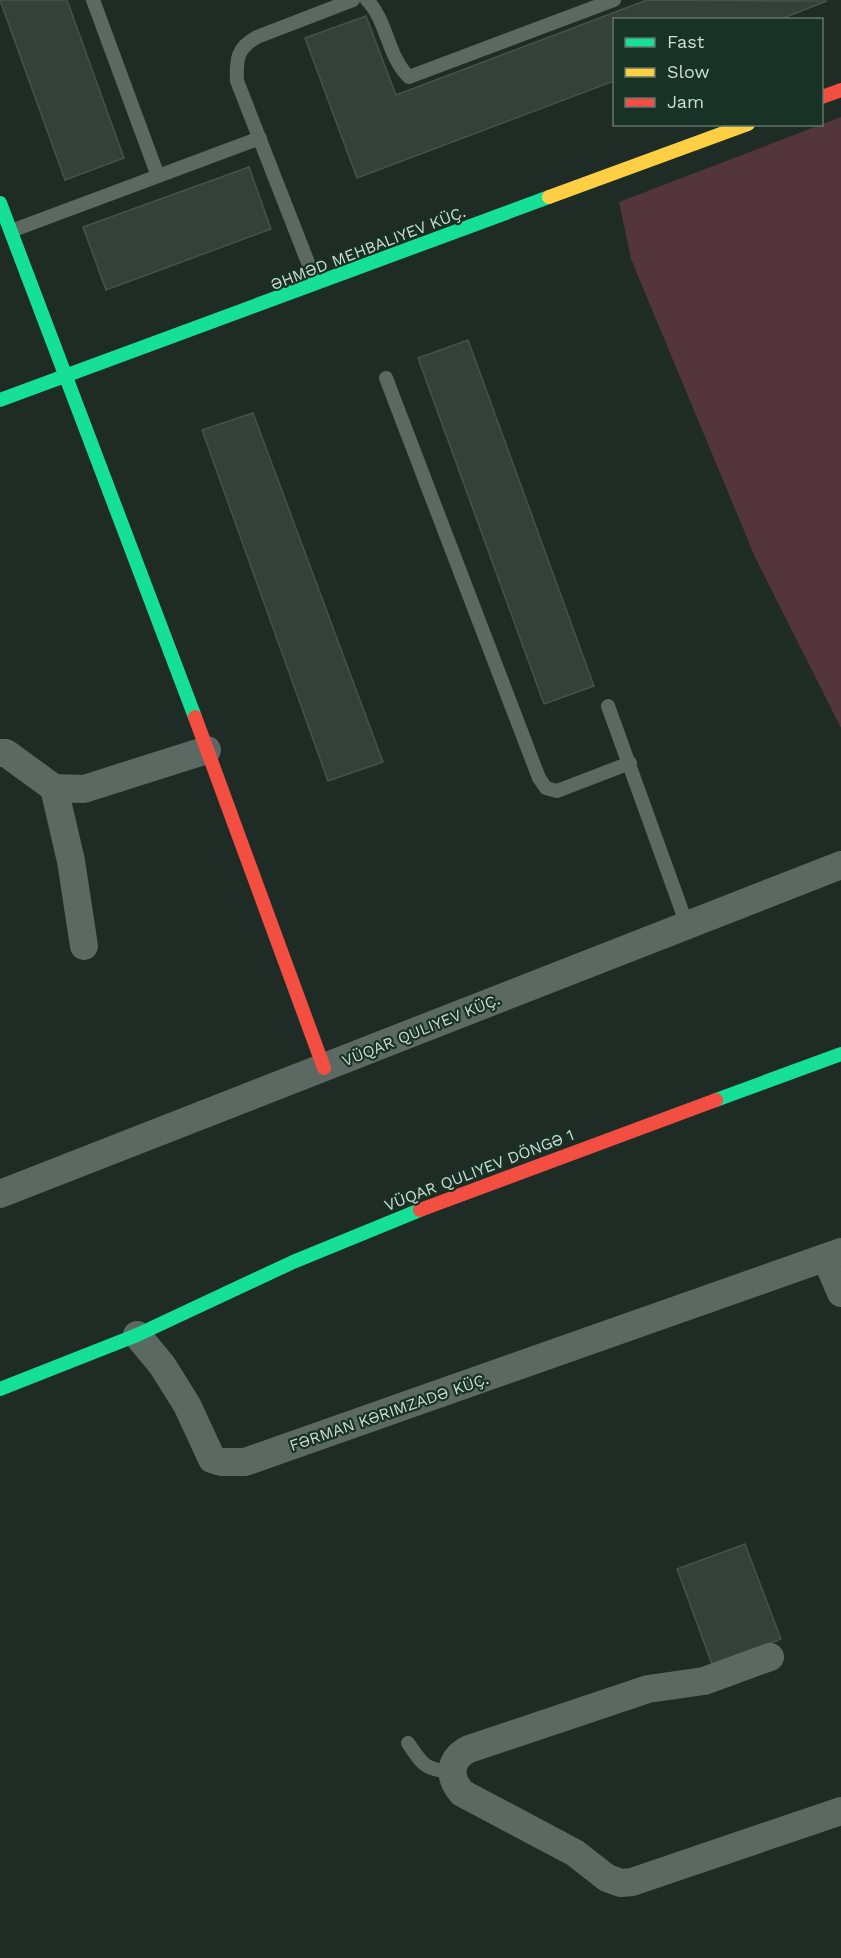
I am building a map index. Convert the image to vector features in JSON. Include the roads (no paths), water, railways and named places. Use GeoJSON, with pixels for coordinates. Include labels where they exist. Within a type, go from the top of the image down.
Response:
{"type":"FeatureCollection","features":[{"type":"Feature","properties":{"kind":"street"},"geometry":{"type":"LineString","coordinates":[[823,97],[841,90]]}},
{"type":"Feature","properties":{"kind":"street"},"geometry":{"type":"LineString","coordinates":[[0,400],[743,126]]}},
{"type":"Feature","properties":{"kind":"street"},"geometry":{"type":"LineString","coordinates":[[0,203],[207,750],[324,1068]]}},
{"type":"Feature","properties":{"kind":"street"},"geometry":{"type":"LineString","coordinates":[[0,753],[6,753],[54,788],[84,789],[207,750]]}},
{"type":"Feature","properties":{"kind":"street"},"geometry":{"type":"LineString","coordinates":[[54,788],[71,861],[84,946]]}},
{"type":"Feature","properties":{"kind":"street","name":"VÜQAR QULIYEV KÜÇ."},"geometry":{"type":"LineString","coordinates":[[0,1194],[841,865]]}},
{"type":"Feature","properties":{"kind":"street","name":"VÜQAR QULIYEV DÖNGƏ 1"},"geometry":{"type":"LineString","coordinates":[[137,1335],[293,1262],[472,1188],[841,1054]]}},
{"type":"Feature","properties":{"kind":"street"},"geometry":{"type":"LineString","coordinates":[[834,1255],[841,1293]]}},
{"type":"Feature","properties":{"kind":"street","name":"FƏRMAN KƏRIMZADƏ KÜÇ."},"geometry":{"type":"LineString","coordinates":[[137,1335],[162,1365],[187,1405],[212,1459],[220,1462],[245,1462],[834,1255]]}},
{"type":"Feature","properties":{"kind":"street"},"geometry":{"type":"LineString","coordinates":[[0,1389],[137,1335]]}},
{"type":"Feature","properties":{"kind":"street"},"geometry":{"type":"LineString","coordinates":[[770,1657],[704,1681],[648,1689],[469,1749],[457,1758],[451,1772],[454,1784],[462,1792],[534,1829],[575,1853],[608,1878],[621,1883],[632,1882],[841,1811]]}},
{"type":"Feature","properties":{"kind":"lane"},"geometry":{"type":"LineString","coordinates":[[93,0],[158,176]]}},
{"type":"Feature","properties":{"kind":"lane"},"geometry":{"type":"LineString","coordinates":[[316,285],[237,81],[236,59],[242,45],[257,37],[353,0]]}},
{"type":"Feature","properties":{"kind":"lane"},"geometry":{"type":"LineString","coordinates":[[368,0],[378,11],[399,68],[409,76],[614,0]]}},
{"type":"Feature","properties":{"kind":"lane"},"geometry":{"type":"LineString","coordinates":[[11,231],[260,138]]}},
{"type":"Feature","properties":{"kind":"lane"},"geometry":{"type":"LineString","coordinates":[[386,378],[539,778],[546,788],[557,791],[630,763]]}},
{"type":"Feature","properties":{"kind":"lane"},"geometry":{"type":"LineString","coordinates":[[608,705],[687,925]]}},
{"type":"Feature","properties":{"kind":"lane"},"geometry":{"type":"LineString","coordinates":[[408,1743],[422,1764],[429,1770],[451,1772]]}}]}
